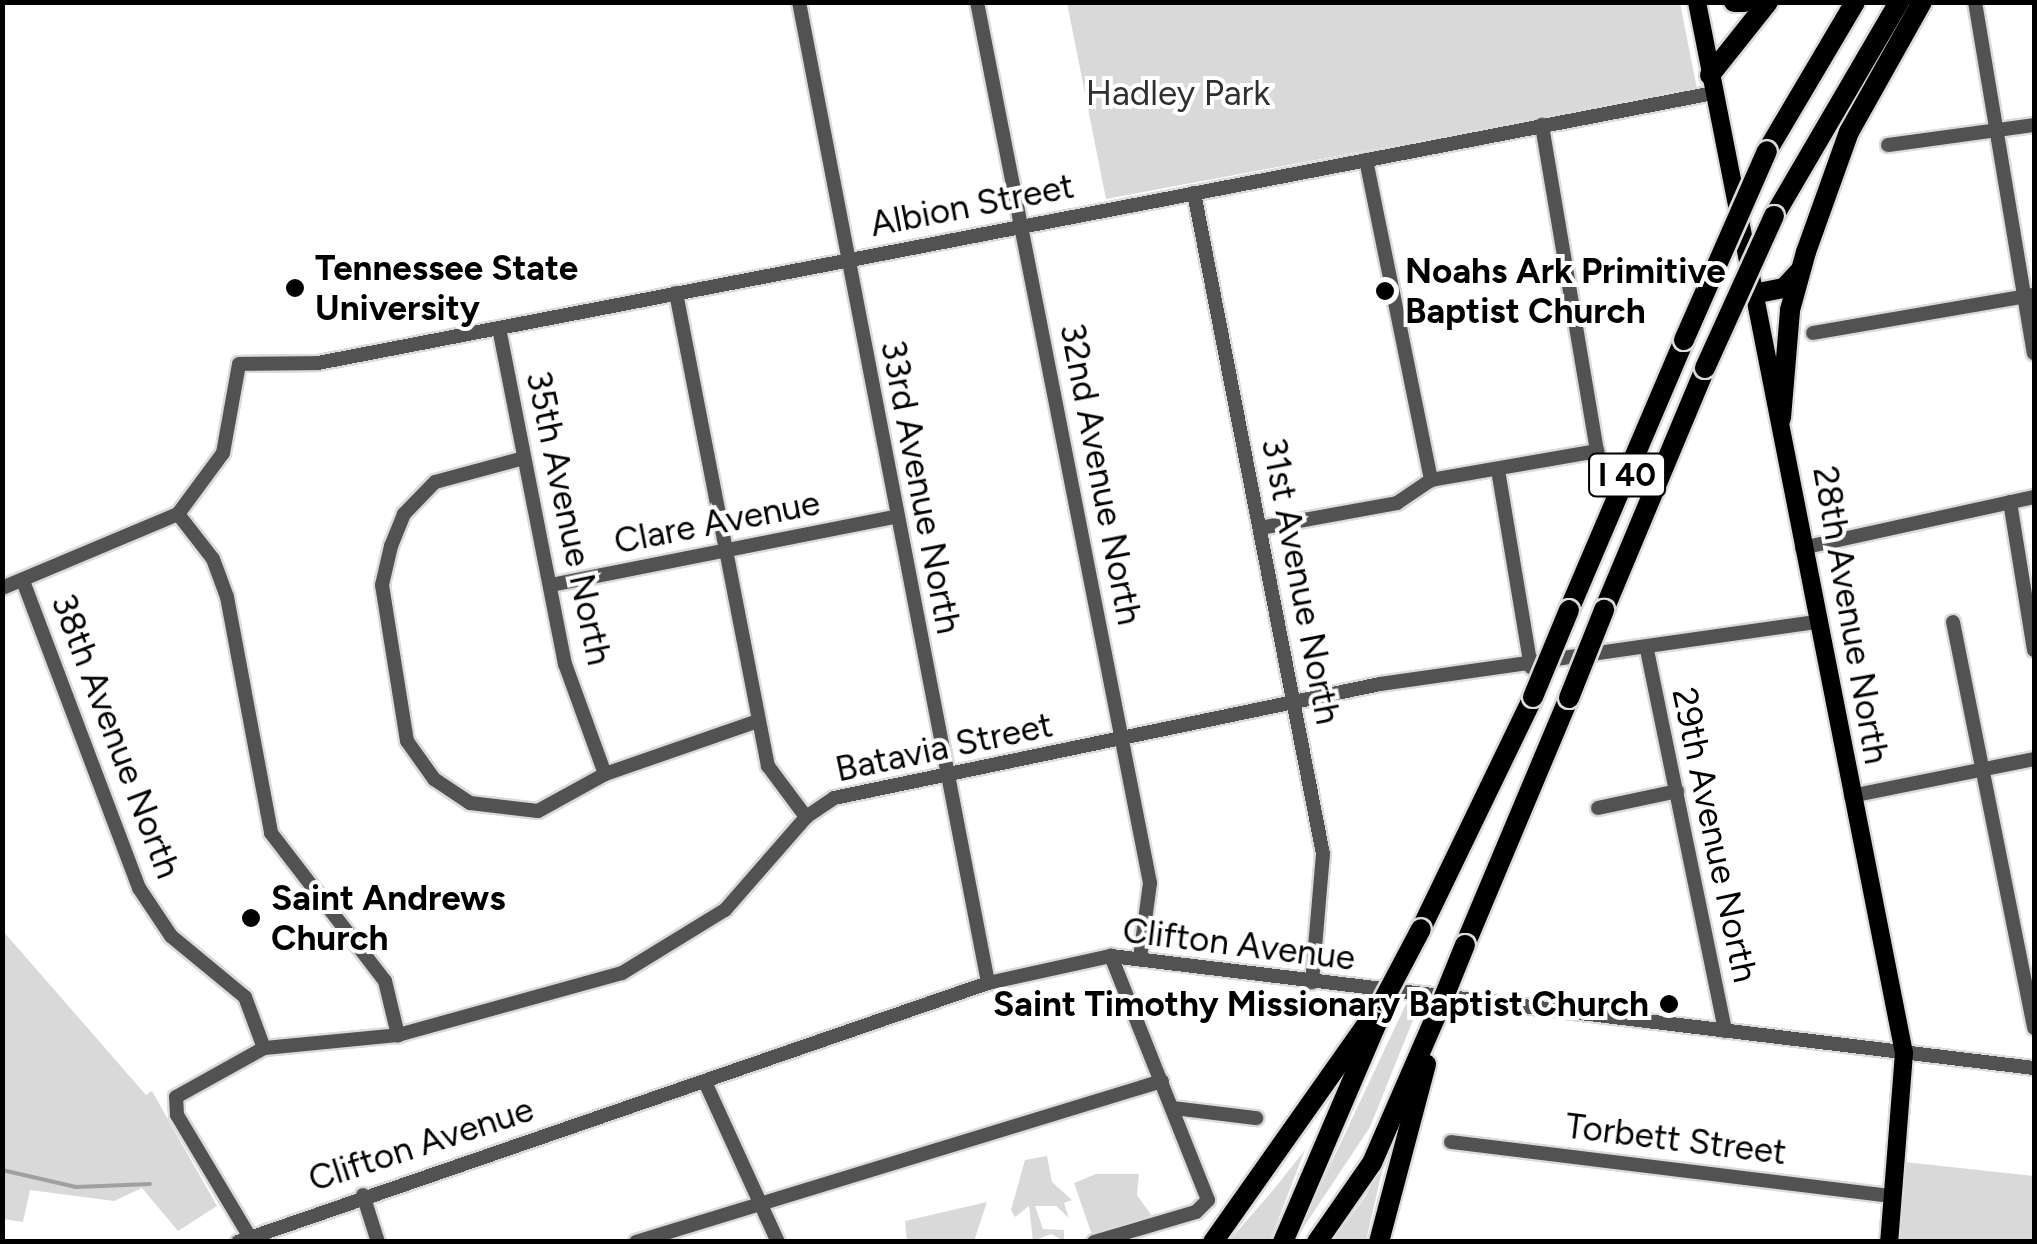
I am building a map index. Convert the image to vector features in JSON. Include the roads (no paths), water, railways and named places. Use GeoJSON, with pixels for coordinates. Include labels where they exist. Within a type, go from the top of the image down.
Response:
{"type":"FeatureCollection","features":[{"type":"Feature","properties":{"kind":"highway"},"geometry":{"type":"LineString","coordinates":[[1734,2],[1745,2]]}},
{"type":"Feature","properties":{"kind":"highway"},"geometry":{"type":"LineString","coordinates":[[1712,84],[1768,2]]}},
{"type":"Feature","properties":{"kind":"highway","name":"I 40"},"geometry":{"type":"LineString","coordinates":[[1214,1242],[1382,1002],[1421,930],[1533,697],[1768,152],[1855,2]]}},
{"type":"Feature","properties":{"kind":"highway","name":"I 40"},"geometry":{"type":"LineString","coordinates":[[1317,1242],[1372,1163],[1705,368],[1774,216],[1898,2]]}},
{"type":"Feature","properties":{"kind":"highway"},"geometry":{"type":"LineString","coordinates":[[1781,418],[1801,270],[1849,132],[1922,2]]}},
{"type":"Feature","properties":{"kind":"highway"},"geometry":{"type":"LineString","coordinates":[[1758,293],[1784,288],[1801,270]]}},
{"type":"Feature","properties":{"kind":"highway"},"geometry":{"type":"LineString","coordinates":[[1282,1242],[1382,1002]]}},
{"type":"Feature","properties":{"kind":"highway"},"geometry":{"type":"LineString","coordinates":[[1379,1242],[1440,1008]]}},
{"type":"Feature","properties":{"kind":"main road","name":"28th Avenue North"},"geometry":{"type":"LineString","coordinates":[[1697,2],[1758,293],[1802,548],[1904,1052],[1890,1242]]}},
{"type":"Feature","properties":{"kind":"street","name":"33rd Avenue North"},"geometry":{"type":"LineString","coordinates":[[800,2],[895,517],[988,983]]}},
{"type":"Feature","properties":{"kind":"street","name":"32nd Avenue North"},"geometry":{"type":"LineString","coordinates":[[977,2],[1150,883],[1140,958]]}},
{"type":"Feature","properties":{"kind":"street"},"geometry":{"type":"LineString","coordinates":[[1975,2],[2030,296],[2034,353]]}},
{"type":"Feature","properties":{"kind":"street","name":"Albion Street"},"geometry":{"type":"LineString","coordinates":[[178,514],[223,453],[239,364],[318,363],[1542,125],[1712,84]]}},
{"type":"Feature","properties":{"kind":"street"},"geometry":{"type":"LineString","coordinates":[[1260,528],[1397,504],[1432,480],[1597,451],[1542,125]]}},
{"type":"Feature","properties":{"kind":"street"},"geometry":{"type":"LineString","coordinates":[[1888,145],[2034,125]]}},
{"type":"Feature","properties":{"kind":"street"},"geometry":{"type":"LineString","coordinates":[[1366,160],[1432,480]]}},
{"type":"Feature","properties":{"kind":"street","name":"31st Avenue North"},"geometry":{"type":"LineString","coordinates":[[1194,194],[1324,854],[1312,983]]}},
{"type":"Feature","properties":{"kind":"street"},"geometry":{"type":"LineString","coordinates":[[676,292],[768,766],[806,817]]}},
{"type":"Feature","properties":{"kind":"street"},"geometry":{"type":"LineString","coordinates":[[1812,332],[2030,296]]}},
{"type":"Feature","properties":{"kind":"street","name":"35th Avenue North"},"geometry":{"type":"LineString","coordinates":[[500,328],[566,664],[606,774]]}},
{"type":"Feature","properties":{"kind":"street"},"geometry":{"type":"LineString","coordinates":[[524,458],[436,482],[404,514],[382,585],[407,741],[434,779],[470,804],[504,811],[538,811],[606,774],[758,721]]}},
{"type":"Feature","properties":{"kind":"street"},"geometry":{"type":"LineString","coordinates":[[1498,470],[1531,667]]}},
{"type":"Feature","properties":{"kind":"street"},"geometry":{"type":"LineString","coordinates":[[1802,548],[2034,496]]}},
{"type":"Feature","properties":{"kind":"street"},"geometry":{"type":"LineString","coordinates":[[2010,502],[2034,630],[2034,650]]}},
{"type":"Feature","properties":{"kind":"street"},"geometry":{"type":"LineString","coordinates":[[2,588],[178,514],[213,559],[227,598],[271,833],[385,980],[398,1035]]}},
{"type":"Feature","properties":{"kind":"street","name":"Clare Avenue"},"geometry":{"type":"LineString","coordinates":[[550,585],[895,517]]}},
{"type":"Feature","properties":{"kind":"street","name":"38th Avenue North"},"geometry":{"type":"LineString","coordinates":[[24,581],[139,888],[171,936],[245,997],[264,1048]]}},
{"type":"Feature","properties":{"kind":"street","name":"Batavia Street"},"geometry":{"type":"LineString","coordinates":[[243,1238],[177,1114],[176,1097],[264,1048],[398,1035],[604,978],[674,948],[726,910],[806,817],[834,798],[1294,703],[1818,622]]}},
{"type":"Feature","properties":{"kind":"street"},"geometry":{"type":"LineString","coordinates":[[1953,622],[2034,1028]]}},
{"type":"Feature","properties":{"kind":"street","name":"29th Avenue North"},"geometry":{"type":"LineString","coordinates":[[1646,650],[1725,1032]]}},
{"type":"Feature","properties":{"kind":"street"},"geometry":{"type":"LineString","coordinates":[[1851,796],[2034,759]]}},
{"type":"Feature","properties":{"kind":"street"},"geometry":{"type":"LineString","coordinates":[[1598,808],[1677,791]]}},
{"type":"Feature","properties":{"kind":"street"},"geometry":{"type":"LineString","coordinates":[[1094,1242],[1196,1212],[1207,1195],[1111,956]]}},
{"type":"Feature","properties":{"kind":"street","name":"Clifton Avenue"},"geometry":{"type":"LineString","coordinates":[[243,1238],[988,983],[1111,956],[2034,1068]]}},
{"type":"Feature","properties":{"kind":"street"},"geometry":{"type":"LineString","coordinates":[[636,1242],[1162,1080]]}},
{"type":"Feature","properties":{"kind":"street"},"geometry":{"type":"LineString","coordinates":[[705,1082],[778,1242]]}},
{"type":"Feature","properties":{"kind":"street"},"geometry":{"type":"LineString","coordinates":[[1173,1108],[1256,1118]]}},
{"type":"Feature","properties":{"kind":"street","name":"Torbett Street"},"geometry":{"type":"LineString","coordinates":[[1451,1142],[1893,1196]]}},
{"type":"Feature","properties":{"kind":"street"},"geometry":{"type":"LineString","coordinates":[[363,1195],[378,1242]]}},
{"type":"Feature","properties":{"kind":"waterway"},"geometry":{"type":"LineString","coordinates":[[2,1170],[76,1187],[150,1184]]}},
{"type":"Feature","properties":{"kind":"place","name":"Tennessee State University"},"geometry":{"type":"Point","coordinates":[295,288]}},
{"type":"Feature","properties":{"kind":"place","name":"Noahs Ark Primitive Baptist Church"},"geometry":{"type":"Point","coordinates":[1385,291]}},
{"type":"Feature","properties":{"kind":"place","name":"Saint Andrews Church"},"geometry":{"type":"Point","coordinates":[251,918]}},
{"type":"Feature","properties":{"kind":"place","name":"Saint Timothy Missionary Baptist Church"},"geometry":{"type":"Point","coordinates":[1669,1004]}},
{"type":"Feature","properties":{"kind":"park label","name":"Hadley Park"},"geometry":{"type":"Point","coordinates":[1178,93]}}]}
